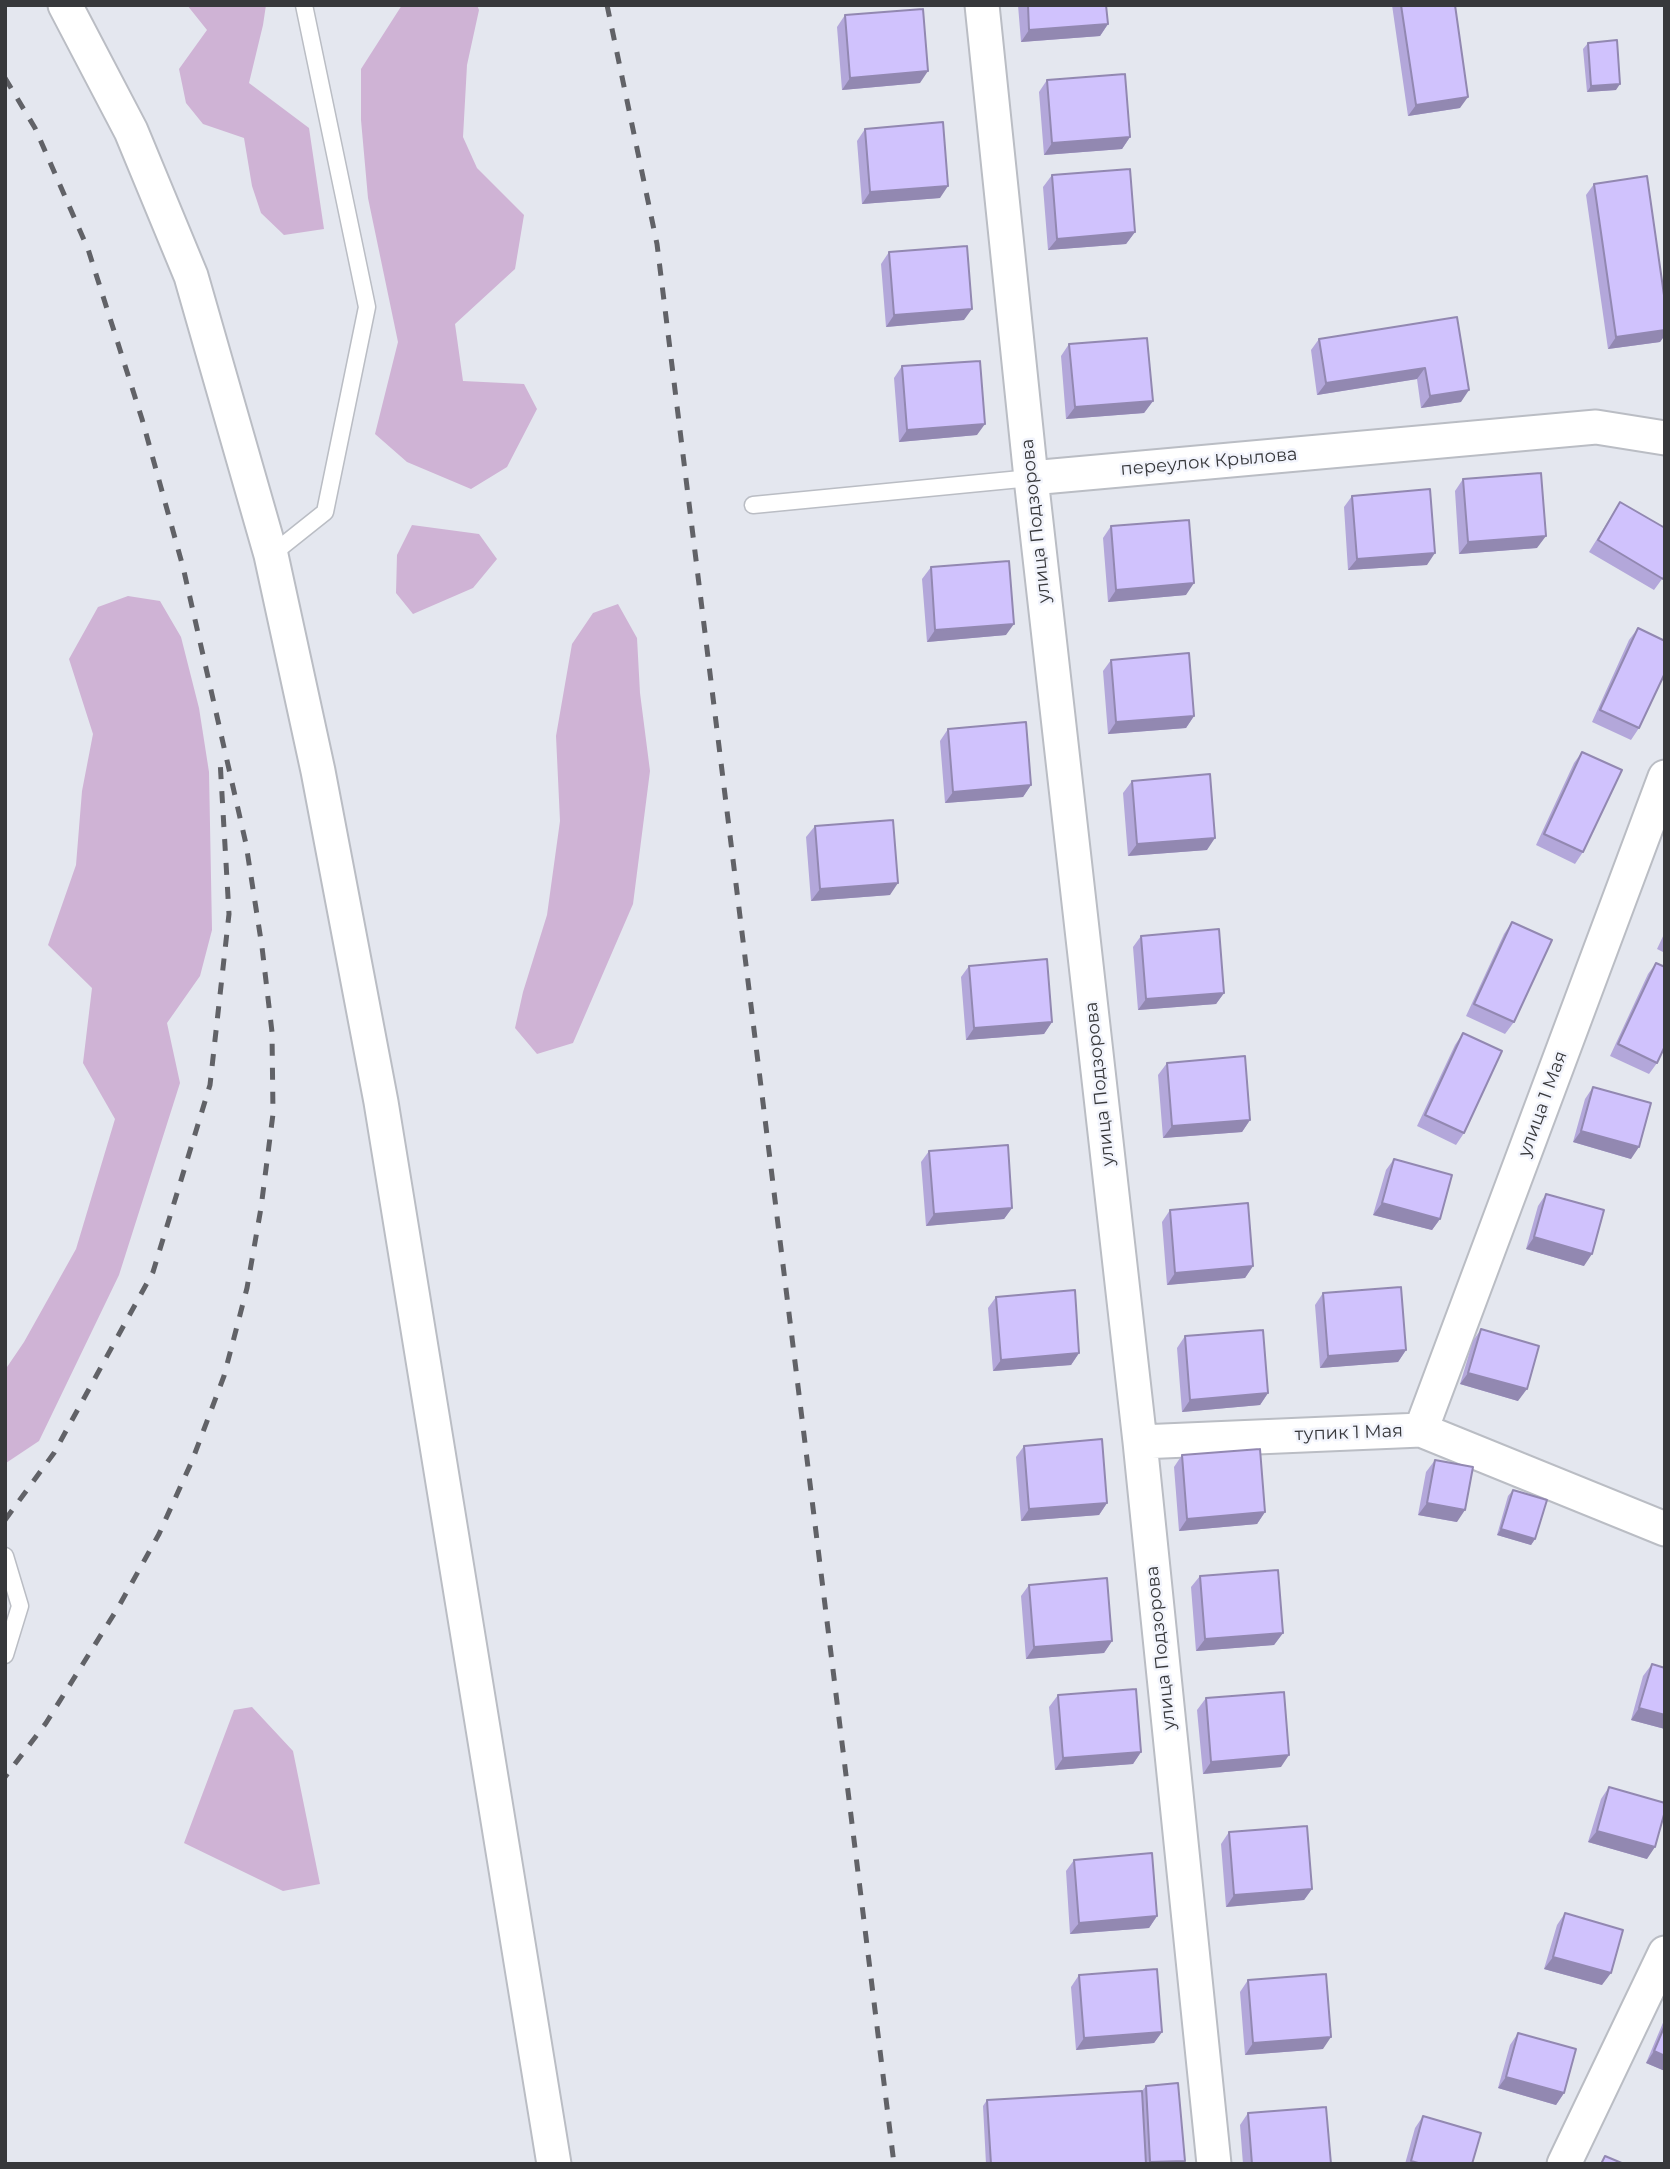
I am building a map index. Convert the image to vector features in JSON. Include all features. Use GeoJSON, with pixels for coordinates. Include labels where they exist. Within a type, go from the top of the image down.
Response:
{"type":"FeatureCollection","features":[{"type":"Feature","properties":{"kind":"street"},"geometry":{"type":"LineString","coordinates":[[65,5],[131,131],[191,276],[271,555],[318,771],[382,1102],[554,2164]]}},
{"type":"Feature","properties":{"kind":"street","name":"улица Подзорова"},"geometry":{"type":"LineString","coordinates":[[982,5],[1031,478],[1140,1442],[1214,2164]]}},
{"type":"Feature","properties":{"kind":"street","name":"переулок Крылова"},"geometry":{"type":"LineString","coordinates":[[1031,478],[1596,427],[1665,438]]}},
{"type":"Feature","properties":{"kind":"street","name":"улица 1 Мая"},"geometry":{"type":"LineString","coordinates":[[1421,1430],[1665,777]]}},
{"type":"Feature","properties":{"kind":"street","name":"тупик 1 Мая"},"geometry":{"type":"LineString","coordinates":[[1140,1442],[1421,1430],[1665,1529]]}},
{"type":"Feature","properties":{"kind":"street"},"geometry":{"type":"LineString","coordinates":[[1564,2164],[1665,1953]]}},
{"type":"Feature","properties":{"kind":"lane"},"geometry":{"type":"LineString","coordinates":[[271,555],[325,512],[367,307],[304,5]]}},
{"type":"Feature","properties":{"kind":"lane","name":"переулок Крылова"},"geometry":{"type":"LineString","coordinates":[[753,505],[1031,478]]}},
{"type":"Feature","properties":{"kind":"lane"},"geometry":{"type":"LineString","coordinates":[[5,1556],[20,1606],[5,1655]]}},
{"type":"Feature","properties":{"kind":"shaded area"},"geometry":{"type":"Polygon","coordinates":[[[187,5],[266,5],[249,83],[309,128],[324,229],[284,235],[261,213],[252,186],[244,138],[203,124],[186,103],[179,69],[207,30],[187,5]]]}},
{"type":"Feature","properties":{"kind":"shaded area"},"geometry":{"type":"Polygon","coordinates":[[[402,5],[477,5],[479,10],[467,65],[463,137],[477,168],[524,215],[515,269],[455,324],[463,381],[524,384],[537,409],[507,467],[471,489],[407,462],[375,434],[398,342],[368,198],[361,120],[361,69],[402,5]]]}},
{"type":"Feature","properties":{"kind":"shaded area"},"geometry":{"type":"Polygon","coordinates":[[[412,525],[479,534],[497,559],[473,588],[413,614],[396,593],[397,555],[412,525]]]}},
{"type":"Feature","properties":{"kind":"shaded area"},"geometry":{"type":"Polygon","coordinates":[[[128,596],[160,601],[181,637],[199,708],[209,772],[212,930],[200,976],[167,1023],[180,1083],[119,1275],[39,1441],[6,1463],[5,1370],[24,1342],[76,1249],[115,1119],[83,1063],[92,988],[48,945],[76,865],[82,791],[93,734],[69,659],[98,607],[128,596]]]}},
{"type":"Feature","properties":{"kind":"shaded area"},"geometry":{"type":"Polygon","coordinates":[[[618,604],[637,638],[640,693],[650,771],[633,904],[573,1043],[537,1054],[515,1028],[523,992],[547,915],[560,821],[556,736],[572,644],[593,613],[618,604]]]}},
{"type":"Feature","properties":{"kind":"shaded area"},"geometry":{"type":"Polygon","coordinates":[[[252,1707],[293,1751],[320,1884],[283,1891],[184,1843],[234,1710],[252,1707]]]}},
{"type":"Feature","properties":{"kind":"building"},"geometry":{"type":"Polygon","coordinates":[[[1028,5],[1106,5],[1108,24],[1029,30],[1028,5]]]}},
{"type":"Feature","properties":{"kind":"building"},"geometry":{"type":"Polygon","coordinates":[[[1401,5],[1455,5],[1468,97],[1416,105],[1401,5]]]}},
{"type":"Feature","properties":{"kind":"building"},"geometry":{"type":"Polygon","coordinates":[[[923,9],[928,71],[850,78],[845,15],[923,9]]]}},
{"type":"Feature","properties":{"kind":"building"},"geometry":{"type":"Polygon","coordinates":[[[1617,40],[1620,84],[1591,86],[1588,43],[1617,40]]]}},
{"type":"Feature","properties":{"kind":"building"},"geometry":{"type":"Polygon","coordinates":[[[1125,74],[1130,137],[1052,143],[1047,80],[1125,74]]]}},
{"type":"Feature","properties":{"kind":"building"},"geometry":{"type":"Polygon","coordinates":[[[943,122],[948,186],[870,192],[865,129],[943,122]]]}},
{"type":"Feature","properties":{"kind":"building"},"geometry":{"type":"Polygon","coordinates":[[[1130,169],[1135,232],[1057,239],[1052,175],[1130,169]]]}},
{"type":"Feature","properties":{"kind":"building"},"geometry":{"type":"Polygon","coordinates":[[[1647,176],[1665,302],[1665,330],[1616,337],[1594,184],[1647,176]]]}},
{"type":"Feature","properties":{"kind":"building"},"geometry":{"type":"Polygon","coordinates":[[[967,246],[972,309],[894,315],[889,252],[967,246]]]}},
{"type":"Feature","properties":{"kind":"building"},"geometry":{"type":"Polygon","coordinates":[[[1457,317],[1469,390],[1430,396],[1425,368],[1326,383],[1319,339],[1457,317]]]}},
{"type":"Feature","properties":{"kind":"building"},"geometry":{"type":"Polygon","coordinates":[[[1147,338],[1153,401],[1075,407],[1069,344],[1147,338]]]}},
{"type":"Feature","properties":{"kind":"building"},"geometry":{"type":"Polygon","coordinates":[[[980,361],[985,424],[907,430],[902,366],[980,361]]]}},
{"type":"Feature","properties":{"kind":"building"},"geometry":{"type":"Polygon","coordinates":[[[1541,473],[1546,536],[1468,542],[1463,479],[1541,473]]]}},
{"type":"Feature","properties":{"kind":"building"},"geometry":{"type":"Polygon","coordinates":[[[1430,489],[1435,553],[1357,559],[1352,496],[1430,489]]]}},
{"type":"Feature","properties":{"kind":"building"},"geometry":{"type":"Polygon","coordinates":[[[1620,502],[1665,528],[1663,579],[1598,540],[1620,502]]]}},
{"type":"Feature","properties":{"kind":"building"},"geometry":{"type":"Polygon","coordinates":[[[1189,520],[1194,583],[1116,590],[1111,526],[1189,520]]]}},
{"type":"Feature","properties":{"kind":"building"},"geometry":{"type":"Polygon","coordinates":[[[1009,561],[1014,624],[935,630],[931,567],[1009,561]]]}},
{"type":"Feature","properties":{"kind":"building"},"geometry":{"type":"Polygon","coordinates":[[[1638,628],[1665,641],[1665,673],[1639,728],[1600,710],[1638,628]]]}},
{"type":"Feature","properties":{"kind":"building"},"geometry":{"type":"Polygon","coordinates":[[[1189,653],[1194,716],[1116,722],[1111,660],[1189,653]]]}},
{"type":"Feature","properties":{"kind":"building"},"geometry":{"type":"Polygon","coordinates":[[[1026,722],[1031,785],[953,792],[948,729],[1026,722]]]}},
{"type":"Feature","properties":{"kind":"building"},"geometry":{"type":"Polygon","coordinates":[[[1582,752],[1622,770],[1583,852],[1544,834],[1582,752]]]}},
{"type":"Feature","properties":{"kind":"building"},"geometry":{"type":"Polygon","coordinates":[[[1210,774],[1215,838],[1137,844],[1132,781],[1210,774]]]}},
{"type":"Feature","properties":{"kind":"building"},"geometry":{"type":"Polygon","coordinates":[[[893,820],[898,883],[820,889],[815,826],[893,820]]]}},
{"type":"Feature","properties":{"kind":"building"},"geometry":{"type":"Polygon","coordinates":[[[1512,922],[1552,940],[1514,1022],[1474,1004],[1512,922]]]}},
{"type":"Feature","properties":{"kind":"building"},"geometry":{"type":"Polygon","coordinates":[[[1219,929],[1224,993],[1146,999],[1141,936],[1219,929]]]}},
{"type":"Feature","properties":{"kind":"building"},"geometry":{"type":"Polygon","coordinates":[[[1047,959],[1052,1022],[974,1028],[969,966],[1047,959]]]}},
{"type":"Feature","properties":{"kind":"building"},"geometry":{"type":"Polygon","coordinates":[[[1656,963],[1665,967],[1665,1046],[1657,1063],[1618,1044],[1656,963]]]}},
{"type":"Feature","properties":{"kind":"building"},"geometry":{"type":"Polygon","coordinates":[[[1463,1033],[1502,1051],[1464,1133],[1425,1115],[1463,1033]]]}},
{"type":"Feature","properties":{"kind":"building"},"geometry":{"type":"Polygon","coordinates":[[[1245,1056],[1250,1120],[1172,1126],[1167,1063],[1245,1056]]]}},
{"type":"Feature","properties":{"kind":"building"},"geometry":{"type":"Polygon","coordinates":[[[1593,1087],[1651,1103],[1639,1147],[1581,1131],[1593,1087]]]}},
{"type":"Feature","properties":{"kind":"building"},"geometry":{"type":"Polygon","coordinates":[[[1008,1145],[1012,1208],[934,1214],[929,1151],[1008,1145]]]}},
{"type":"Feature","properties":{"kind":"building"},"geometry":{"type":"Polygon","coordinates":[[[1394,1159],[1452,1175],[1440,1219],[1382,1203],[1394,1159]]]}},
{"type":"Feature","properties":{"kind":"building"},"geometry":{"type":"Polygon","coordinates":[[[1546,1194],[1604,1210],[1592,1254],[1534,1237],[1546,1194]]]}},
{"type":"Feature","properties":{"kind":"building"},"geometry":{"type":"Polygon","coordinates":[[[1248,1203],[1253,1266],[1175,1273],[1170,1210],[1248,1203]]]}},
{"type":"Feature","properties":{"kind":"building"},"geometry":{"type":"Polygon","coordinates":[[[1401,1287],[1406,1350],[1328,1356],[1323,1293],[1401,1287]]]}},
{"type":"Feature","properties":{"kind":"building"},"geometry":{"type":"Polygon","coordinates":[[[1075,1290],[1079,1353],[1001,1360],[996,1297],[1075,1290]]]}},
{"type":"Feature","properties":{"kind":"building"},"geometry":{"type":"Polygon","coordinates":[[[1481,1329],[1539,1346],[1527,1389],[1468,1373],[1481,1329]]]}},
{"type":"Feature","properties":{"kind":"building"},"geometry":{"type":"Polygon","coordinates":[[[1263,1330],[1268,1393],[1190,1400],[1185,1336],[1263,1330]]]}},
{"type":"Feature","properties":{"kind":"building"},"geometry":{"type":"Polygon","coordinates":[[[1102,1439],[1107,1503],[1029,1509],[1024,1446],[1102,1439]]]}},
{"type":"Feature","properties":{"kind":"building"},"geometry":{"type":"Polygon","coordinates":[[[1260,1449],[1265,1512],[1187,1519],[1182,1455],[1260,1449]]]}},
{"type":"Feature","properties":{"kind":"building"},"geometry":{"type":"Polygon","coordinates":[[[1435,1460],[1473,1467],[1465,1510],[1427,1503],[1435,1460]]]}},
{"type":"Feature","properties":{"kind":"building"},"geometry":{"type":"Polygon","coordinates":[[[1513,1490],[1547,1500],[1535,1539],[1501,1529],[1513,1490]]]}},
{"type":"Feature","properties":{"kind":"building"},"geometry":{"type":"Polygon","coordinates":[[[1278,1570],[1283,1633],[1205,1639],[1200,1576],[1278,1570]]]}},
{"type":"Feature","properties":{"kind":"building"},"geometry":{"type":"Polygon","coordinates":[[[1107,1578],[1112,1641],[1034,1647],[1029,1585],[1107,1578]]]}},
{"type":"Feature","properties":{"kind":"building"},"geometry":{"type":"Polygon","coordinates":[[[1652,1664],[1665,1668],[1665,1715],[1639,1708],[1652,1664]]]}},
{"type":"Feature","properties":{"kind":"building"},"geometry":{"type":"Polygon","coordinates":[[[1136,1689],[1141,1752],[1063,1758],[1058,1695],[1136,1689]]]}},
{"type":"Feature","properties":{"kind":"building"},"geometry":{"type":"Polygon","coordinates":[[[1284,1692],[1289,1755],[1211,1762],[1206,1698],[1284,1692]]]}},
{"type":"Feature","properties":{"kind":"building"},"geometry":{"type":"Polygon","coordinates":[[[1609,1787],[1665,1803],[1655,1847],[1597,1831],[1609,1787]]]}},
{"type":"Feature","properties":{"kind":"building"},"geometry":{"type":"Polygon","coordinates":[[[1307,1826],[1312,1889],[1234,1895],[1229,1832],[1307,1826]]]}},
{"type":"Feature","properties":{"kind":"building"},"geometry":{"type":"Polygon","coordinates":[[[1152,1853],[1157,1916],[1079,1923],[1074,1860],[1152,1853]]]}},
{"type":"Feature","properties":{"kind":"building"},"geometry":{"type":"Polygon","coordinates":[[[1565,1913],[1623,1930],[1611,1973],[1553,1957],[1565,1913]]]}},
{"type":"Feature","properties":{"kind":"building"},"geometry":{"type":"Polygon","coordinates":[[[1157,1969],[1162,2032],[1084,2038],[1079,1975],[1157,1969]]]}},
{"type":"Feature","properties":{"kind":"building"},"geometry":{"type":"Polygon","coordinates":[[[1326,1974],[1331,2037],[1253,2043],[1248,1980],[1326,1974]]]}},
{"type":"Feature","properties":{"kind":"building"},"geometry":{"type":"Polygon","coordinates":[[[1665,2025],[1665,2056],[1654,2051],[1665,2025]]]}},
{"type":"Feature","properties":{"kind":"building"},"geometry":{"type":"Polygon","coordinates":[[[1518,2033],[1576,2049],[1564,2093],[1506,2077],[1518,2033]]]}},
{"type":"Feature","properties":{"kind":"building"},"geometry":{"type":"Polygon","coordinates":[[[1178,2083],[1185,2161],[1150,2162],[1146,2086],[1178,2083]]]}},
{"type":"Feature","properties":{"kind":"building"},"geometry":{"type":"Polygon","coordinates":[[[1142,2091],[1146,2164],[991,2164],[987,2100],[1142,2091]]]}},
{"type":"Feature","properties":{"kind":"building"},"geometry":{"type":"Polygon","coordinates":[[[1326,2107],[1331,2164],[1252,2164],[1248,2113],[1326,2107]]]}},
{"type":"Feature","properties":{"kind":"building"},"geometry":{"type":"Polygon","coordinates":[[[1423,2116],[1481,2133],[1472,2164],[1422,2164],[1411,2161],[1423,2116]]]}},
{"type":"Feature","properties":{"kind":"building"},"geometry":{"type":"Polygon","coordinates":[[[1605,2156],[1624,2164],[1601,2164],[1605,2156]]]}},
{"type":"Feature","properties":{"kind":"railway"},"geometry":{"type":"LineString","coordinates":[[607,5],[657,244],[894,2164]]}},
{"type":"Feature","properties":{"kind":"railway"},"geometry":{"type":"LineString","coordinates":[[5,78],[35,128],[88,249],[142,419],[183,567],[246,844],[272,1032],[273,1114],[247,1288],[224,1376],[192,1461],[159,1534],[119,1606],[46,1723],[5,1777]]}},
{"type":"Feature","properties":{"kind":"railway"},"geometry":{"type":"LineString","coordinates":[[5,1520],[54,1453],[153,1272],[210,1085],[229,914],[220,760]]}}]}
